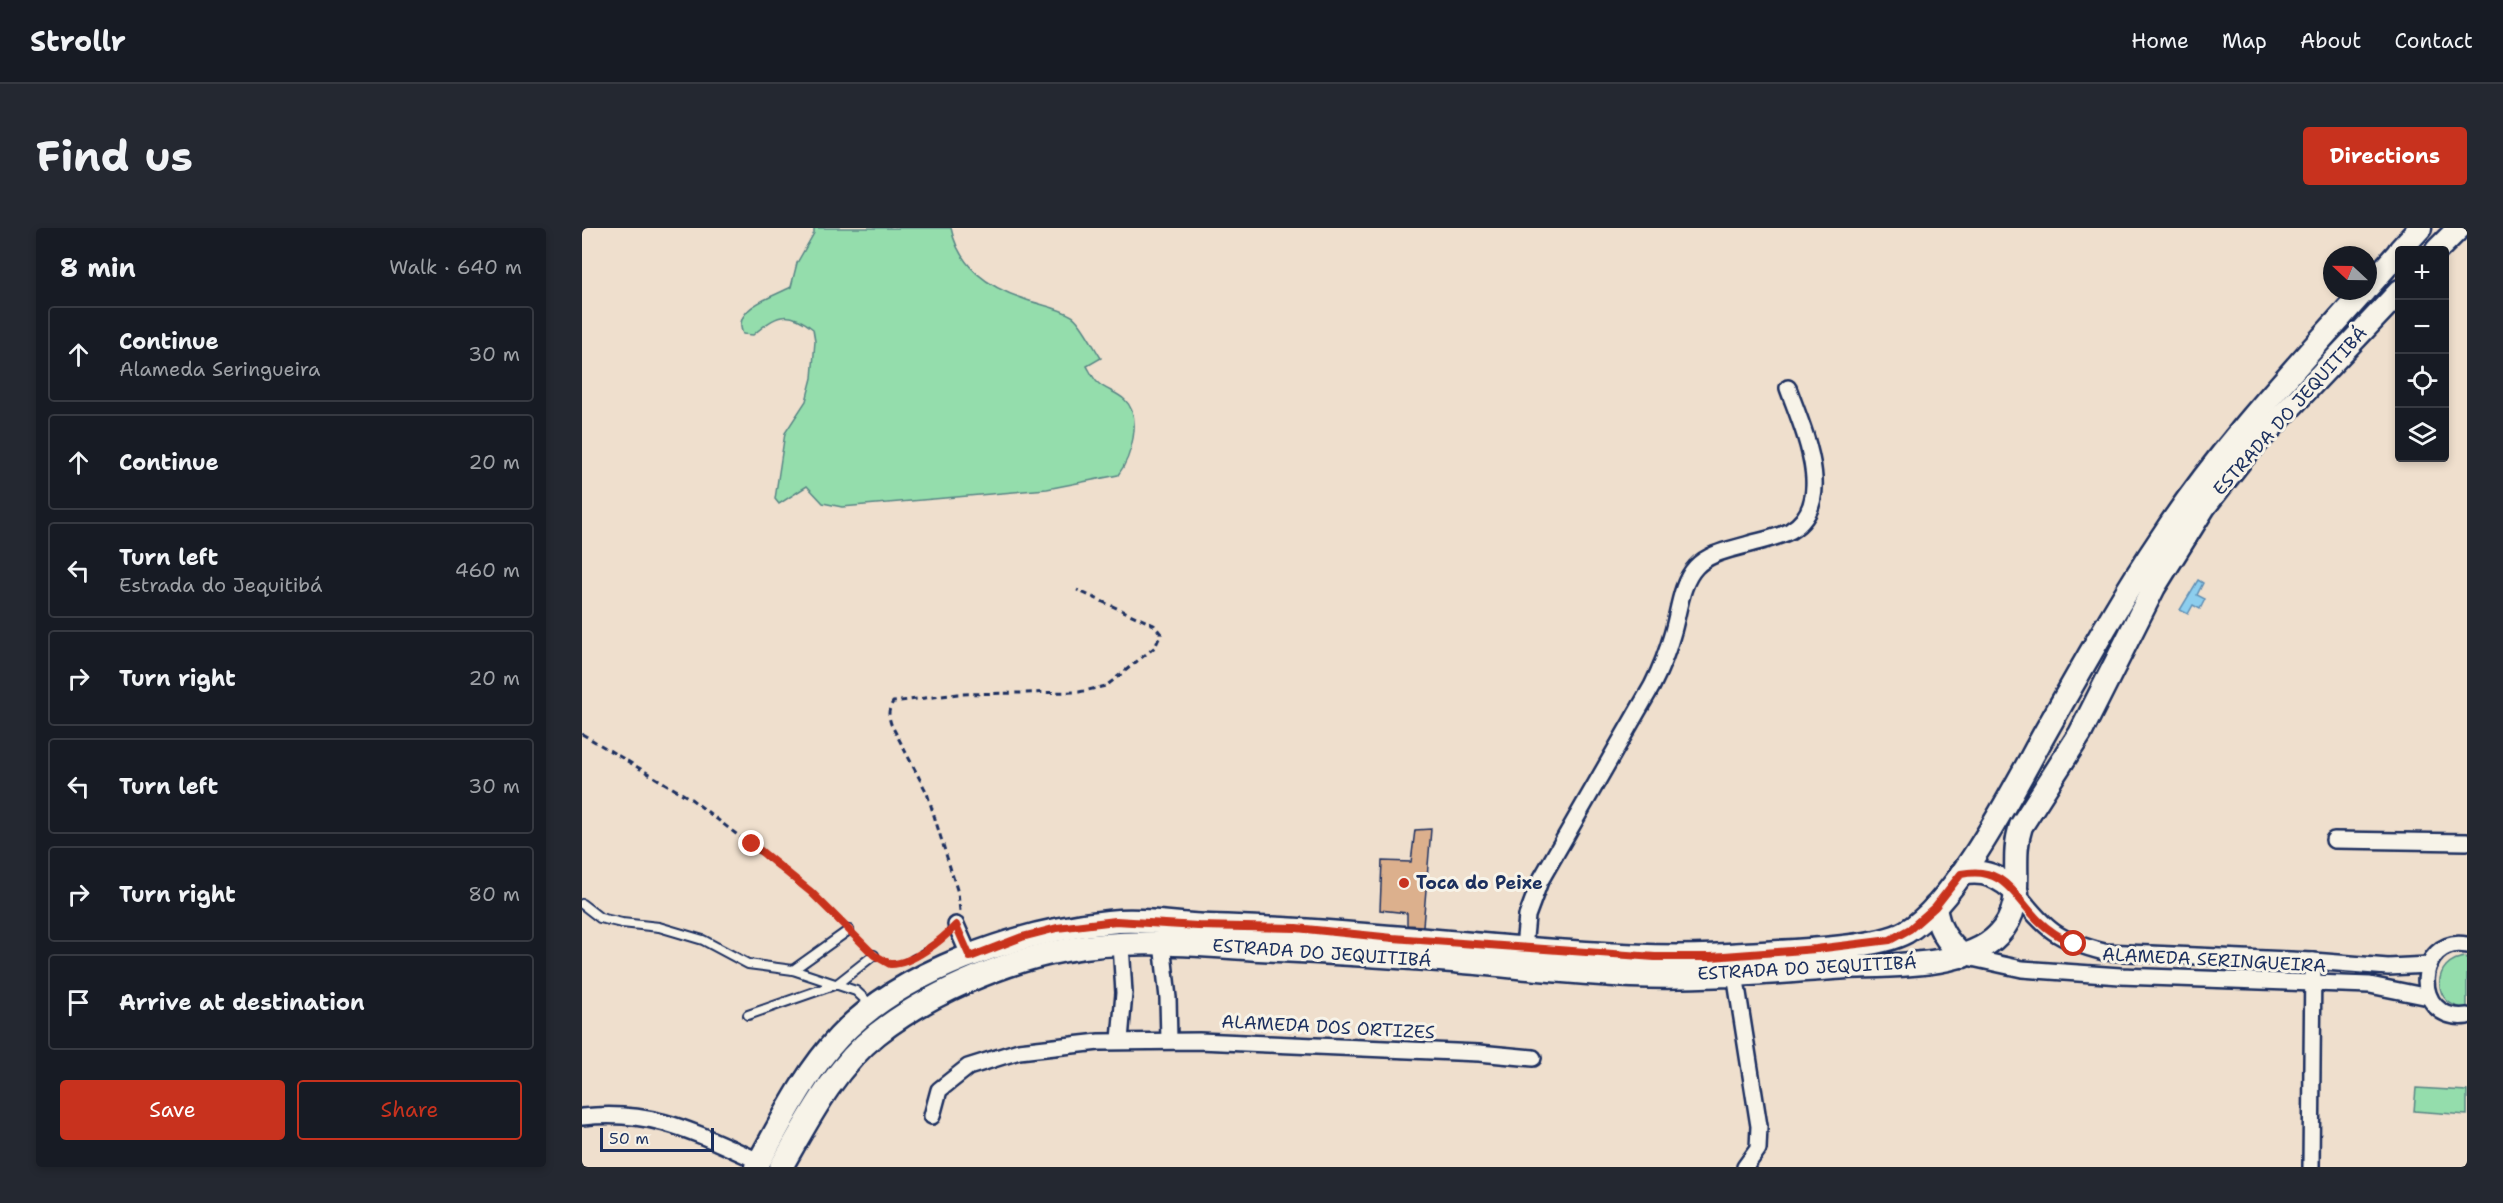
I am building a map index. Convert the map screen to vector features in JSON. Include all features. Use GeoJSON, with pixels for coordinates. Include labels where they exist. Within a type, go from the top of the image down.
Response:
{"type":"FeatureCollection","features":[{"type":"Feature","properties":{"kind":"main road"},"geometry":{"type":"LineString","coordinates":[[2404,246],[2420,228]]}},
{"type":"Feature","properties":{"kind":"main road"},"geometry":{"type":"LineString","coordinates":[[2442,246],[2459,228]]}},
{"type":"Feature","properties":{"kind":"main road"},"geometry":{"type":"LineString","coordinates":[[2377,277],[2395,257]]}},
{"type":"Feature","properties":{"kind":"main road","name":"ESTRADA DO JEQUITIBÁ"},"geometry":{"type":"LineString","coordinates":[[765,1165],[836,1077],[875,1035],[942,993],[1004,968],[1064,950],[1121,944],[1162,943],[1398,956],[1634,976],[1735,974],[1917,963],[1962,956],[1986,945],[2000,934],[2014,913],[2017,893],[2016,851],[2021,826],[2096,705],[2175,551],[2204,507],[2242,458],[2395,296]]}},
{"type":"Feature","properties":{"kind":"main road","name":"ESTRADA DO JEQUITIBÁ"},"geometry":{"type":"LineString","coordinates":[[765,1165],[817,1064],[840,1036],[873,1007],[892,994],[970,957],[1022,937],[1057,928],[1116,921],[1198,926],[1296,928],[1655,957],[1711,957],[1816,949],[1890,940],[1910,929],[1935,907],[1961,874],[2011,793],[2115,611],[2162,536],[2208,470],[2356,300]]}},
{"type":"Feature","properties":{"kind":"main road"},"geometry":{"type":"LineString","coordinates":[[1961,874],[1974,871],[1988,873],[2002,879],[2017,893]]}},
{"type":"Feature","properties":{"kind":"main road"},"geometry":{"type":"LineString","coordinates":[[1935,907],[1942,932],[1950,945],[1962,956]]}},
{"type":"Feature","properties":{"kind":"street"},"geometry":{"type":"LineString","coordinates":[[1524,948],[1527,916],[1539,881],[1652,686],[1665,658],[1683,591],[1691,573],[1708,557],[1789,531],[1803,519],[1813,500],[1815,478],[1810,451],[1788,388]]}},
{"type":"Feature","properties":{"kind":"street"},"geometry":{"type":"LineString","coordinates":[[2334,840],[2467,842]]}},
{"type":"Feature","properties":{"kind":"street","name":"ALAMEDA SERINGUEIRA"},"geometry":{"type":"LineString","coordinates":[[2017,893],[2038,921],[2056,935],[2074,944],[2104,952],[2313,961],[2388,967],[2429,965]]}},
{"type":"Feature","properties":{"kind":"street"},"geometry":{"type":"LineString","coordinates":[[956,925],[970,957]]}},
{"type":"Feature","properties":{"kind":"street"},"geometry":{"type":"LineString","coordinates":[[1162,943],[1168,998],[1169,1040]]}},
{"type":"Feature","properties":{"kind":"street"},"geometry":{"type":"LineString","coordinates":[[1120,1040],[1124,993],[1121,944]]}},
{"type":"Feature","properties":{"kind":"street"},"geometry":{"type":"LineString","coordinates":[[2429,997],[2425,985],[2429,965],[2444,949],[2456,945],[2467,945]]}},
{"type":"Feature","properties":{"kind":"street"},"geometry":{"type":"LineString","coordinates":[[2120,952],[2120,976]]}},
{"type":"Feature","properties":{"kind":"street","name":"ALAMEDA SERINGUEIRA"},"geometry":{"type":"LineString","coordinates":[[1962,956],[2022,969],[2120,976],[2370,985],[2429,997],[2436,1007],[2447,1014],[2467,1016]]}},
{"type":"Feature","properties":{"kind":"street"},"geometry":{"type":"LineString","coordinates":[[2311,1167],[2313,961]]}},
{"type":"Feature","properties":{"kind":"street"},"geometry":{"type":"LineString","coordinates":[[1735,974],[1759,1126],[1758,1149],[1745,1167]]}},
{"type":"Feature","properties":{"kind":"street","name":"ALAMEDA DOS ORTIZES"},"geometry":{"type":"LineString","coordinates":[[933,1116],[939,1090],[968,1067],[1018,1051],[1120,1040],[1169,1040],[1533,1058]]}},
{"type":"Feature","properties":{"kind":"street"},"geometry":{"type":"LineString","coordinates":[[582,1117],[605,1114],[644,1116],[665,1121],[765,1165]]}},
{"type":"Feature","properties":{"kind":"lane"},"geometry":{"type":"LineString","coordinates":[[582,904],[600,918],[658,927],[703,940],[748,964],[793,970],[837,984],[856,991],[873,1007]]}},
{"type":"Feature","properties":{"kind":"lane"},"geometry":{"type":"LineString","coordinates":[[793,970],[849,930]]}},
{"type":"Feature","properties":{"kind":"lane"},"geometry":{"type":"LineString","coordinates":[[748,1016],[837,984],[874,955]]}},
{"type":"Feature","properties":{"kind":"path"},"geometry":{"type":"LineString","coordinates":[[582,734],[692,799],[811,892],[874,955],[890,964],[901,962],[943,939],[956,925],[960,914],[960,903],[927,793],[891,724],[888,714],[891,705],[893,702],[958,694],[1079,692],[1106,686],[1155,647],[1161,634],[1154,625],[1077,590]]}},
{"type":"Feature","properties":{"kind":"green space"},"geometry":{"type":"Polygon","coordinates":[[[814,228],[951,228],[961,254],[977,274],[987,282],[1011,294],[1060,310],[1076,319],[1101,358],[1087,366],[1100,385],[1125,400],[1133,416],[1131,448],[1118,475],[1047,489],[842,507],[823,503],[807,486],[779,504],[775,499],[785,433],[806,401],[812,378],[815,341],[813,329],[796,318],[788,317],[775,319],[753,335],[743,334],[741,325],[748,310],[791,287],[797,263],[814,233],[814,228]]]}},
{"type":"Feature","properties":{"kind":"green space"},"geometry":{"type":"Polygon","coordinates":[[[2467,957],[2467,1008],[2455,1006],[2447,1000],[2441,992],[2440,983],[2441,974],[2446,966],[2455,960],[2467,957]]]}},
{"type":"Feature","properties":{"kind":"green space"},"geometry":{"type":"Polygon","coordinates":[[[2416,1088],[2467,1091],[2467,1115],[2414,1111],[2416,1088]]]}},
{"type":"Feature","properties":{"kind":"water"},"geometry":{"type":"Polygon","coordinates":[[[2198,580],[2203,583],[2197,595],[2205,599],[2200,609],[2193,605],[2188,614],[2180,610],[2198,580]]]}},
{"type":"Feature","properties":{"kind":"building","name":"Toca do Peixe"},"geometry":{"type":"Polygon","coordinates":[[[1431,829],[1423,926],[1407,925],[1407,913],[1380,910],[1382,861],[1411,862],[1415,830],[1431,829]]]}},
{"type":"Feature","properties":{"kind":"place","name":"Toca do Peixe"},"geometry":{"type":"Point","coordinates":[1404,883]}},
{"type":"Feature","properties":{"kind":"route"},"geometry":{"type":"LineString","coordinates":[[752,844],[811,892],[874,955],[890,964],[901,962],[927,949],[943,939],[956,925],[970,957],[1022,937],[1057,928],[1116,921],[1198,926],[1296,928],[1393,938],[1655,957],[1711,957],[1816,949],[1890,940],[1923,919],[1961,874],[1974,871],[1988,873],[2002,879],[2017,893],[2038,921],[2056,935],[2074,944]]}}]}
